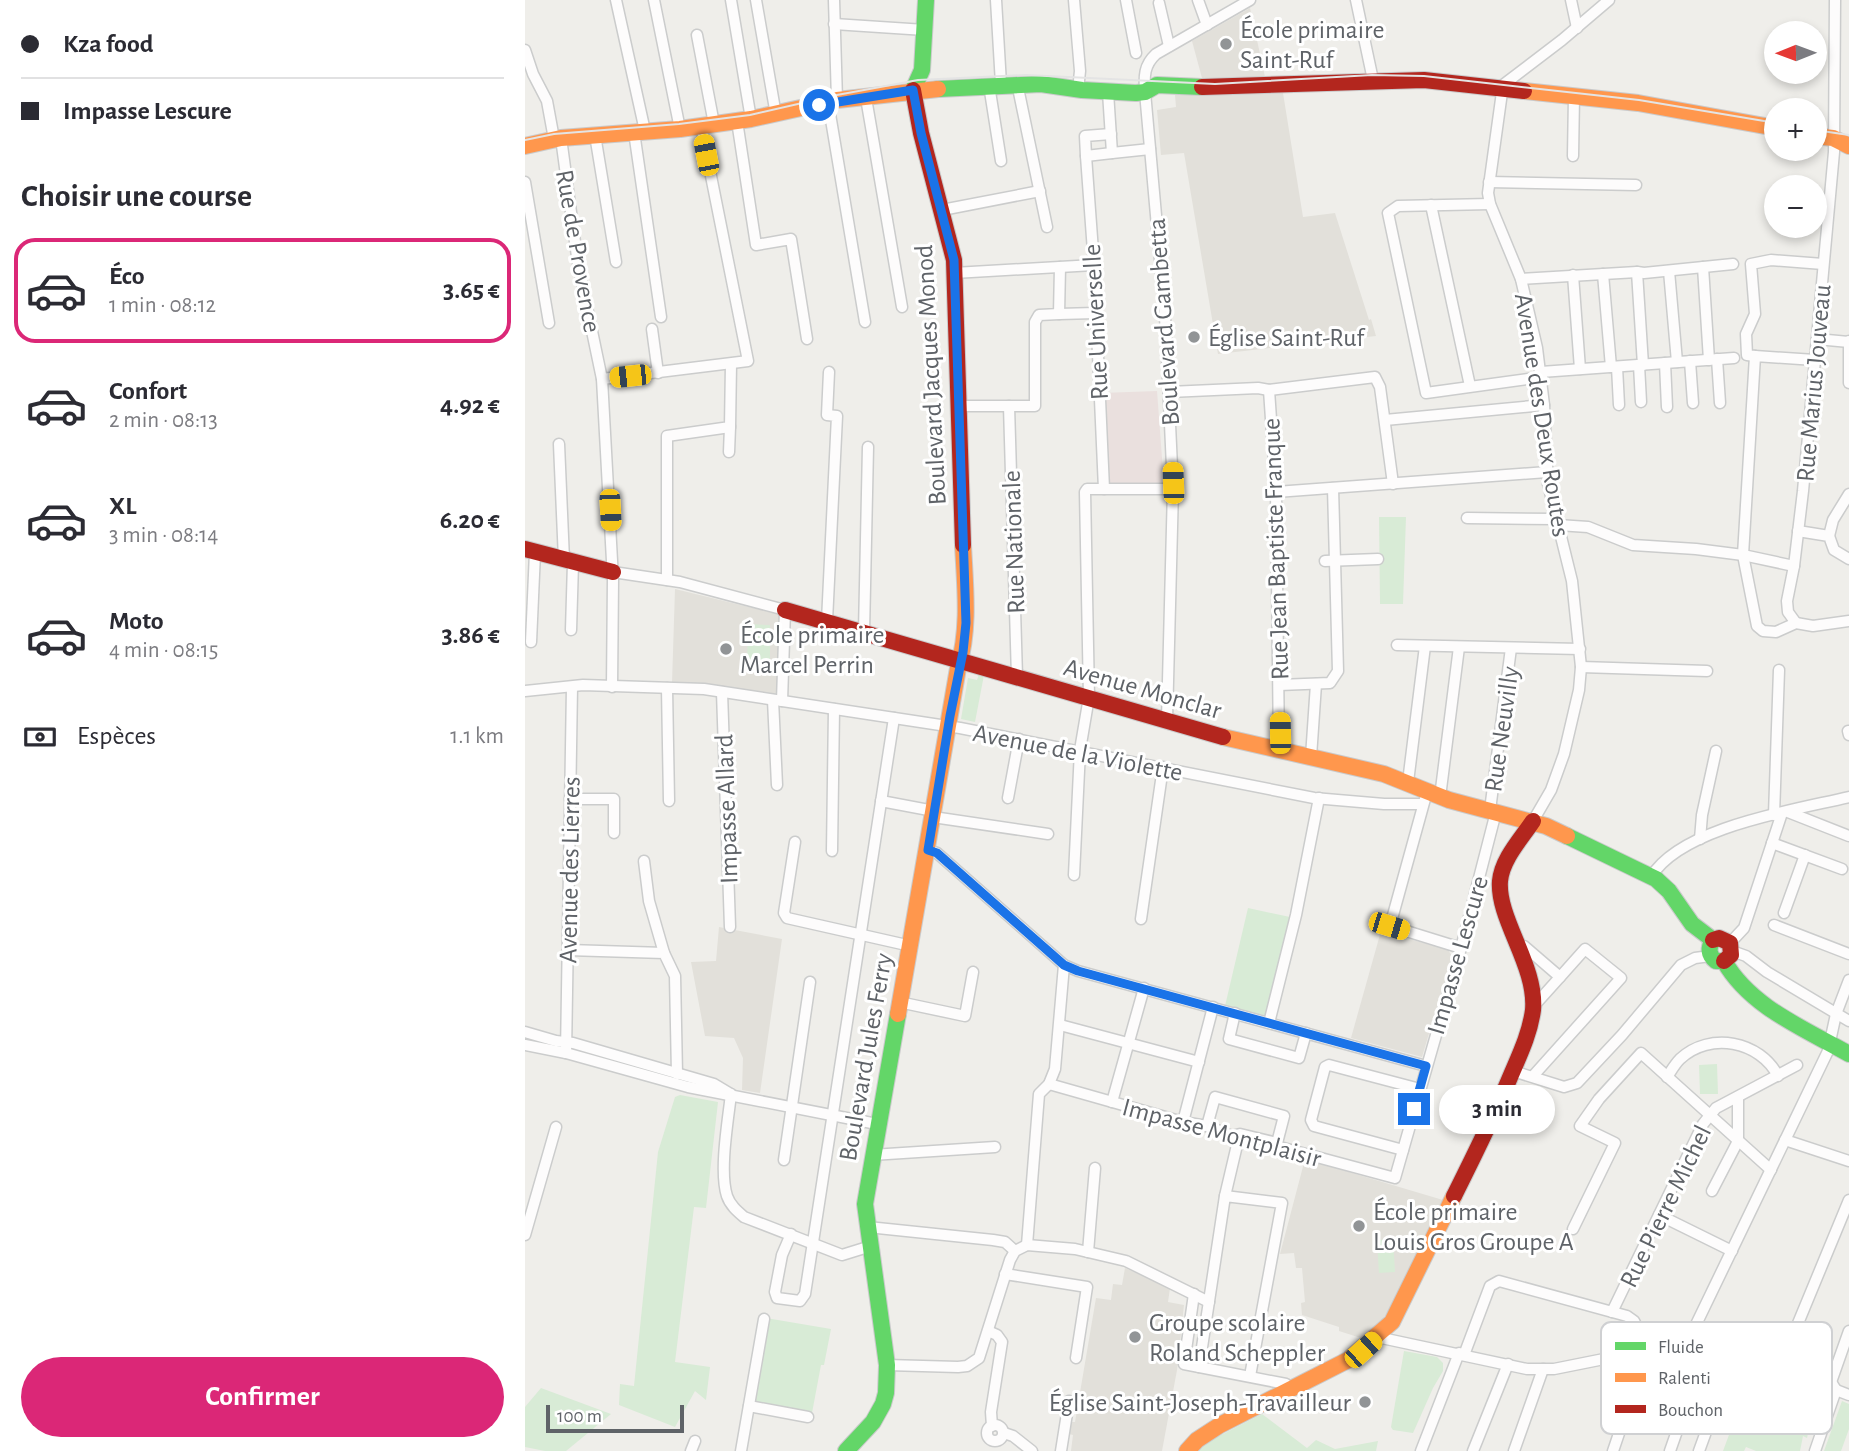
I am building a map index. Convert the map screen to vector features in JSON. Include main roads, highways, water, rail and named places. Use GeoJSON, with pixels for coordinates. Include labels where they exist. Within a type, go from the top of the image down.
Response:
{"type":"FeatureCollection","features":[{"type":"Feature","properties":{"kind":"tram line"},"geometry":{"type":"LineString","coordinates":[[525,140],[554,134],[679,124],[750,115],[918,80],[1026,75],[1215,84],[1372,75],[1424,76],[1639,100],[1764,121]]}},
{"type":"Feature","properties":{"kind":"tram line"},"geometry":{"type":"LineString","coordinates":[[1827,132],[1849,135]]}},
{"type":"Feature","properties":{"kind":"place","name":"École primaire Saint-Ruf"},"geometry":{"type":"Point","coordinates":[1226,44]}},
{"type":"Feature","properties":{"kind":"place","name":"Église Saint-Ruf"},"geometry":{"type":"Point","coordinates":[1194,337]}},
{"type":"Feature","properties":{"kind":"place","name":"École primaire Marcel Perrin"},"geometry":{"type":"Point","coordinates":[726,649]}},
{"type":"Feature","properties":{"kind":"place","name":"École primaire Louis Gros Groupe A"},"geometry":{"type":"Point","coordinates":[1359,1226]}},
{"type":"Feature","properties":{"kind":"place","name":"Groupe scolaire Roland Scheppler"},"geometry":{"type":"Point","coordinates":[1135,1337]}},
{"type":"Feature","properties":{"kind":"place","name":"Église Saint-Joseph-Travailleur"},"geometry":{"type":"Point","coordinates":[1365,1402]}}]}
